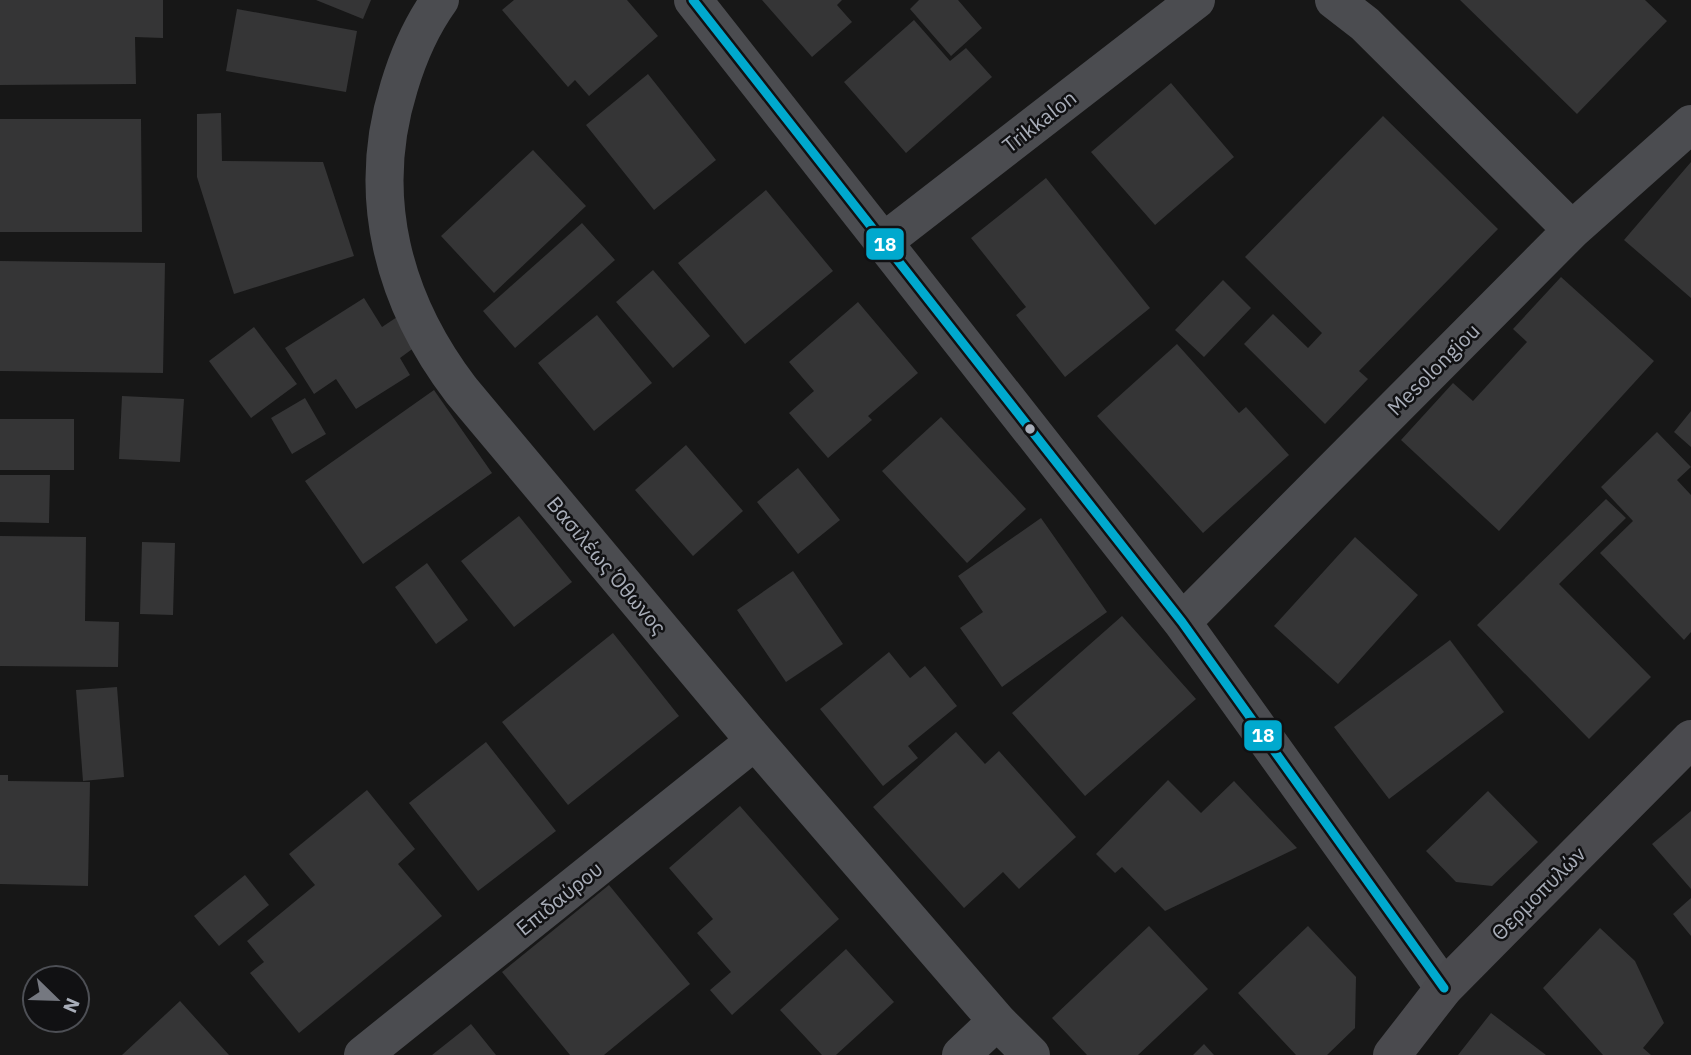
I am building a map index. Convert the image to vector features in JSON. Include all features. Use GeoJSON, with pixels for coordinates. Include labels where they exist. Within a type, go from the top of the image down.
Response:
{"type":"FeatureCollection","features":[{"type":"Feature","properties":{"kind":"street","name":"Βασιλέως Όθωνος"},"geometry":{"type":"LineString","coordinates":[[440,0],[405,68],[388,128],[384,157],[383,184],[387,219],[399,277],[424,335],[461,390],[755,741],[997,1021],[1031,1055]]}},
{"type":"Feature","properties":{"kind":"street"},"geometry":{"type":"LineString","coordinates":[[693,0],[1182,622],[1444,988]]}},
{"type":"Feature","properties":{"kind":"street","name":"Trikkalon"},"geometry":{"type":"LineString","coordinates":[[882,243],[1196,0]]}},
{"type":"Feature","properties":{"kind":"street"},"geometry":{"type":"LineString","coordinates":[[1334,0],[1365,24],[1572,230]]}},
{"type":"Feature","properties":{"kind":"street","name":"Mesolongiou"},"geometry":{"type":"LineString","coordinates":[[1182,622],[1572,230],[1691,124]]}},
{"type":"Feature","properties":{"kind":"street","name":"Θερμοπυλών"},"geometry":{"type":"LineString","coordinates":[[1392,1055],[1444,988],[1691,738]]}},
{"type":"Feature","properties":{"kind":"street","name":"Επιδαύρου"},"geometry":{"type":"LineString","coordinates":[[363,1055],[755,741]]}},
{"type":"Feature","properties":{"kind":"street"},"geometry":{"type":"LineString","coordinates":[[961,1055],[997,1021]]}},
{"type":"Feature","properties":{"kind":"building"},"geometry":{"type":"Polygon","coordinates":[[[0,0],[163,0],[163,38],[135,37],[136,84],[0,85],[0,0]]]}},
{"type":"Feature","properties":{"kind":"building"},"geometry":{"type":"Polygon","coordinates":[[[316,0],[371,0],[363,19],[316,0]]]}},
{"type":"Feature","properties":{"kind":"building"},"geometry":{"type":"Polygon","coordinates":[[[514,0],[627,0],[658,36],[589,96],[575,80],[568,87],[502,10],[514,0]]]}},
{"type":"Feature","properties":{"kind":"building"},"geometry":{"type":"Polygon","coordinates":[[[762,0],[842,0],[837,5],[852,22],[812,57],[762,0]]]}},
{"type":"Feature","properties":{"kind":"building"},"geometry":{"type":"Polygon","coordinates":[[[919,0],[958,0],[982,28],[951,56],[910,9],[919,0]]]}},
{"type":"Feature","properties":{"kind":"building"},"geometry":{"type":"Polygon","coordinates":[[[1460,0],[1645,0],[1667,21],[1577,114],[1460,0]]]}},
{"type":"Feature","properties":{"kind":"building"},"geometry":{"type":"Polygon","coordinates":[[[237,9],[357,31],[346,92],[226,71],[237,9]]]}},
{"type":"Feature","properties":{"kind":"building"},"geometry":{"type":"Polygon","coordinates":[[[914,20],[950,61],[966,48],[992,77],[906,153],[844,82],[914,20]]]}},
{"type":"Feature","properties":{"kind":"building"},"geometry":{"type":"Polygon","coordinates":[[[648,74],[716,160],[654,210],[586,125],[648,74]]]}},
{"type":"Feature","properties":{"kind":"building"},"geometry":{"type":"Polygon","coordinates":[[[1171,83],[1234,157],[1155,225],[1091,152],[1171,83]]]}},
{"type":"Feature","properties":{"kind":"building"},"geometry":{"type":"Polygon","coordinates":[[[221,113],[222,161],[323,162],[354,256],[234,294],[197,177],[197,114],[221,113]]]}},
{"type":"Feature","properties":{"kind":"building"},"geometry":{"type":"Polygon","coordinates":[[[1383,116],[1498,229],[1359,371],[1368,379],[1325,424],[1244,344],[1273,314],[1308,348],[1322,333],[1245,257],[1383,116]]]}},
{"type":"Feature","properties":{"kind":"building"},"geometry":{"type":"Polygon","coordinates":[[[0,119],[141,119],[142,232],[0,232],[0,119]]]}},
{"type":"Feature","properties":{"kind":"building"},"geometry":{"type":"Polygon","coordinates":[[[533,150],[586,206],[494,293],[441,236],[533,150]]]}},
{"type":"Feature","properties":{"kind":"building"},"geometry":{"type":"Polygon","coordinates":[[[1691,162],[1691,298],[1624,240],[1691,162]]]}},
{"type":"Feature","properties":{"kind":"building"},"geometry":{"type":"Polygon","coordinates":[[[1046,178],[1150,308],[1065,377],[1016,315],[1026,307],[971,238],[1046,178]]]}},
{"type":"Feature","properties":{"kind":"building"},"geometry":{"type":"Polygon","coordinates":[[[766,190],[833,271],[745,344],[678,263],[766,190]]]}},
{"type":"Feature","properties":{"kind":"building"},"geometry":{"type":"Polygon","coordinates":[[[582,223],[615,260],[515,348],[483,311],[582,223]]]}},
{"type":"Feature","properties":{"kind":"building"},"geometry":{"type":"Polygon","coordinates":[[[0,261],[165,263],[163,373],[0,371],[0,261]]]}},
{"type":"Feature","properties":{"kind":"building"},"geometry":{"type":"Polygon","coordinates":[[[653,270],[710,336],[673,368],[616,302],[653,270]]]}},
{"type":"Feature","properties":{"kind":"building"},"geometry":{"type":"Polygon","coordinates":[[[1561,277],[1654,361],[1499,531],[1401,440],[1453,383],[1473,401],[1527,342],[1513,329],[1561,277]]]}},
{"type":"Feature","properties":{"kind":"building"},"geometry":{"type":"Polygon","coordinates":[[[1223,280],[1251,308],[1204,357],[1175,330],[1223,280]]]}},
{"type":"Feature","properties":{"kind":"building"},"geometry":{"type":"Polygon","coordinates":[[[364,298],[382,327],[397,317],[415,347],[400,358],[410,375],[356,409],[336,379],[314,394],[285,348],[364,298]]]}},
{"type":"Feature","properties":{"kind":"building"},"geometry":{"type":"Polygon","coordinates":[[[858,302],[918,373],[868,416],[872,420],[828,458],[789,413],[814,391],[789,362],[858,302]]]}},
{"type":"Feature","properties":{"kind":"building"},"geometry":{"type":"Polygon","coordinates":[[[597,315],[652,383],[594,431],[538,363],[597,315]]]}},
{"type":"Feature","properties":{"kind":"building"},"geometry":{"type":"Polygon","coordinates":[[[254,327],[297,384],[251,418],[209,361],[254,327]]]}},
{"type":"Feature","properties":{"kind":"building"},"geometry":{"type":"Polygon","coordinates":[[[1177,344],[1239,413],[1246,407],[1289,455],[1203,533],[1097,416],[1177,344]]]}},
{"type":"Feature","properties":{"kind":"building"},"geometry":{"type":"Polygon","coordinates":[[[434,390],[492,473],[363,564],[305,481],[434,390]]]}},
{"type":"Feature","properties":{"kind":"building"},"geometry":{"type":"Polygon","coordinates":[[[122,396],[184,399],[180,462],[119,459],[122,396]]]}},
{"type":"Feature","properties":{"kind":"building"},"geometry":{"type":"Polygon","coordinates":[[[305,398],[326,434],[292,454],[271,418],[305,398]]]}},
{"type":"Feature","properties":{"kind":"building"},"geometry":{"type":"Polygon","coordinates":[[[1691,411],[1691,447],[1674,432],[1691,411]]]}},
{"type":"Feature","properties":{"kind":"building"},"geometry":{"type":"Polygon","coordinates":[[[941,417],[1026,509],[967,563],[882,471],[941,417]]]}},
{"type":"Feature","properties":{"kind":"building"},"geometry":{"type":"Polygon","coordinates":[[[0,419],[74,419],[74,470],[0,470],[0,419]]]}},
{"type":"Feature","properties":{"kind":"building"},"geometry":{"type":"Polygon","coordinates":[[[1657,432],[1691,467],[1677,480],[1691,495],[1691,632],[1684,640],[1600,553],[1633,521],[1601,487],[1657,432]]]}},
{"type":"Feature","properties":{"kind":"building"},"geometry":{"type":"Polygon","coordinates":[[[686,445],[743,511],[693,556],[635,490],[686,445]]]}},
{"type":"Feature","properties":{"kind":"building"},"geometry":{"type":"Polygon","coordinates":[[[798,468],[840,520],[798,554],[757,502],[798,468]]]}},
{"type":"Feature","properties":{"kind":"building"},"geometry":{"type":"Polygon","coordinates":[[[0,475],[50,475],[49,523],[0,522],[0,475]]]}},
{"type":"Feature","properties":{"kind":"building"},"geometry":{"type":"Polygon","coordinates":[[[1606,499],[1626,518],[1559,584],[1651,677],[1589,739],[1477,625],[1606,499]]]}},
{"type":"Feature","properties":{"kind":"building"},"geometry":{"type":"Polygon","coordinates":[[[519,516],[572,582],[514,627],[461,561],[519,516]]]}},
{"type":"Feature","properties":{"kind":"building"},"geometry":{"type":"Polygon","coordinates":[[[1041,518],[1107,612],[1002,687],[960,628],[983,612],[958,576],[1041,518]]]}},
{"type":"Feature","properties":{"kind":"building"},"geometry":{"type":"Polygon","coordinates":[[[0,536],[86,537],[85,621],[119,622],[118,667],[0,666],[0,536]]]}},
{"type":"Feature","properties":{"kind":"building"},"geometry":{"type":"Polygon","coordinates":[[[1355,537],[1418,595],[1338,684],[1274,626],[1355,537]]]}},
{"type":"Feature","properties":{"kind":"building"},"geometry":{"type":"Polygon","coordinates":[[[142,542],[175,543],[173,615],[140,614],[142,542]]]}},
{"type":"Feature","properties":{"kind":"building"},"geometry":{"type":"Polygon","coordinates":[[[427,563],[468,620],[436,644],[395,587],[427,563]]]}},
{"type":"Feature","properties":{"kind":"building"},"geometry":{"type":"Polygon","coordinates":[[[793,571],[843,644],[786,682],[737,610],[793,571]]]}},
{"type":"Feature","properties":{"kind":"building"},"geometry":{"type":"Polygon","coordinates":[[[1122,616],[1196,699],[1085,796],[1012,713],[1122,616]]]}},
{"type":"Feature","properties":{"kind":"building"},"geometry":{"type":"Polygon","coordinates":[[[613,633],[679,716],[568,805],[502,722],[613,633]]]}},
{"type":"Feature","properties":{"kind":"building"},"geometry":{"type":"Polygon","coordinates":[[[1450,640],[1504,712],[1389,799],[1334,727],[1450,640]]]}},
{"type":"Feature","properties":{"kind":"building"},"geometry":{"type":"Polygon","coordinates":[[[889,652],[910,678],[925,666],[957,706],[908,746],[918,758],[883,786],[820,709],[889,652]]]}},
{"type":"Feature","properties":{"kind":"building"},"geometry":{"type":"Polygon","coordinates":[[[117,687],[124,777],[83,781],[76,690],[117,687]]]}},
{"type":"Feature","properties":{"kind":"building"},"geometry":{"type":"Polygon","coordinates":[[[956,732],[985,764],[999,751],[1076,837],[1019,889],[1003,872],[964,908],[873,807],[956,732]]]}},
{"type":"Feature","properties":{"kind":"building"},"geometry":{"type":"Polygon","coordinates":[[[486,742],[556,831],[478,891],[409,803],[486,742]]]}},
{"type":"Feature","properties":{"kind":"building"},"geometry":{"type":"Polygon","coordinates":[[[0,775],[8,775],[8,781],[90,782],[88,886],[0,884],[0,775]]]}},
{"type":"Feature","properties":{"kind":"building"},"geometry":{"type":"Polygon","coordinates":[[[1168,780],[1201,813],[1234,781],[1297,848],[1165,911],[1122,867],[1115,873],[1096,854],[1168,780]]]}},
{"type":"Feature","properties":{"kind":"building"},"geometry":{"type":"Polygon","coordinates":[[[367,790],[415,849],[398,864],[442,916],[299,1033],[250,973],[264,962],[247,941],[315,885],[289,854],[367,790]]]}},
{"type":"Feature","properties":{"kind":"building"},"geometry":{"type":"Polygon","coordinates":[[[1488,791],[1538,842],[1492,886],[1456,882],[1426,851],[1488,791]]]}},
{"type":"Feature","properties":{"kind":"building"},"geometry":{"type":"Polygon","coordinates":[[[740,806],[839,919],[732,1015],[710,990],[731,972],[697,933],[713,919],[669,868],[740,806]]]}},
{"type":"Feature","properties":{"kind":"building"},"geometry":{"type":"Polygon","coordinates":[[[1691,811],[1691,889],[1652,844],[1691,811]]]}},
{"type":"Feature","properties":{"kind":"building"},"geometry":{"type":"Polygon","coordinates":[[[245,875],[269,905],[219,946],[194,916],[245,875]]]}},
{"type":"Feature","properties":{"kind":"building"},"geometry":{"type":"Polygon","coordinates":[[[609,885],[690,984],[604,1055],[570,1055],[502,972],[609,885]]]}},
{"type":"Feature","properties":{"kind":"building"},"geometry":{"type":"Polygon","coordinates":[[[1691,898],[1691,936],[1673,914],[1691,898]]]}},
{"type":"Feature","properties":{"kind":"building"},"geometry":{"type":"Polygon","coordinates":[[[1149,926],[1208,989],[1138,1055],[1087,1055],[1052,1018],[1149,926]]]}},
{"type":"Feature","properties":{"kind":"building"},"geometry":{"type":"Polygon","coordinates":[[[1308,926],[1356,977],[1355,1028],[1327,1055],[1296,1055],[1238,993],[1308,926]]]}},
{"type":"Feature","properties":{"kind":"building"},"geometry":{"type":"Polygon","coordinates":[[[1600,928],[1635,961],[1664,1023],[1643,1048],[1651,1055],[1603,1055],[1543,988],[1600,928]]]}},
{"type":"Feature","properties":{"kind":"building"},"geometry":{"type":"Polygon","coordinates":[[[846,949],[894,1002],[836,1055],[822,1055],[780,1010],[846,949]]]}},
{"type":"Feature","properties":{"kind":"building"},"geometry":{"type":"Polygon","coordinates":[[[180,1001],[229,1055],[122,1055],[180,1001]]]}},
{"type":"Feature","properties":{"kind":"building"},"geometry":{"type":"Polygon","coordinates":[[[1491,1013],[1546,1055],[1458,1055],[1491,1013]]]}},
{"type":"Feature","properties":{"kind":"building"},"geometry":{"type":"Polygon","coordinates":[[[471,1024],[496,1055],[432,1055],[471,1024]]]}},
{"type":"Feature","properties":{"kind":"building"},"geometry":{"type":"Polygon","coordinates":[[[1204,1044],[1214,1055],[1193,1055],[1204,1044]]]}},
{"type":"Feature","properties":{"kind":"transit line","name":"18"},"geometry":{"type":"LineString","coordinates":[[693,0],[1182,622],[1444,988]]}}]}
